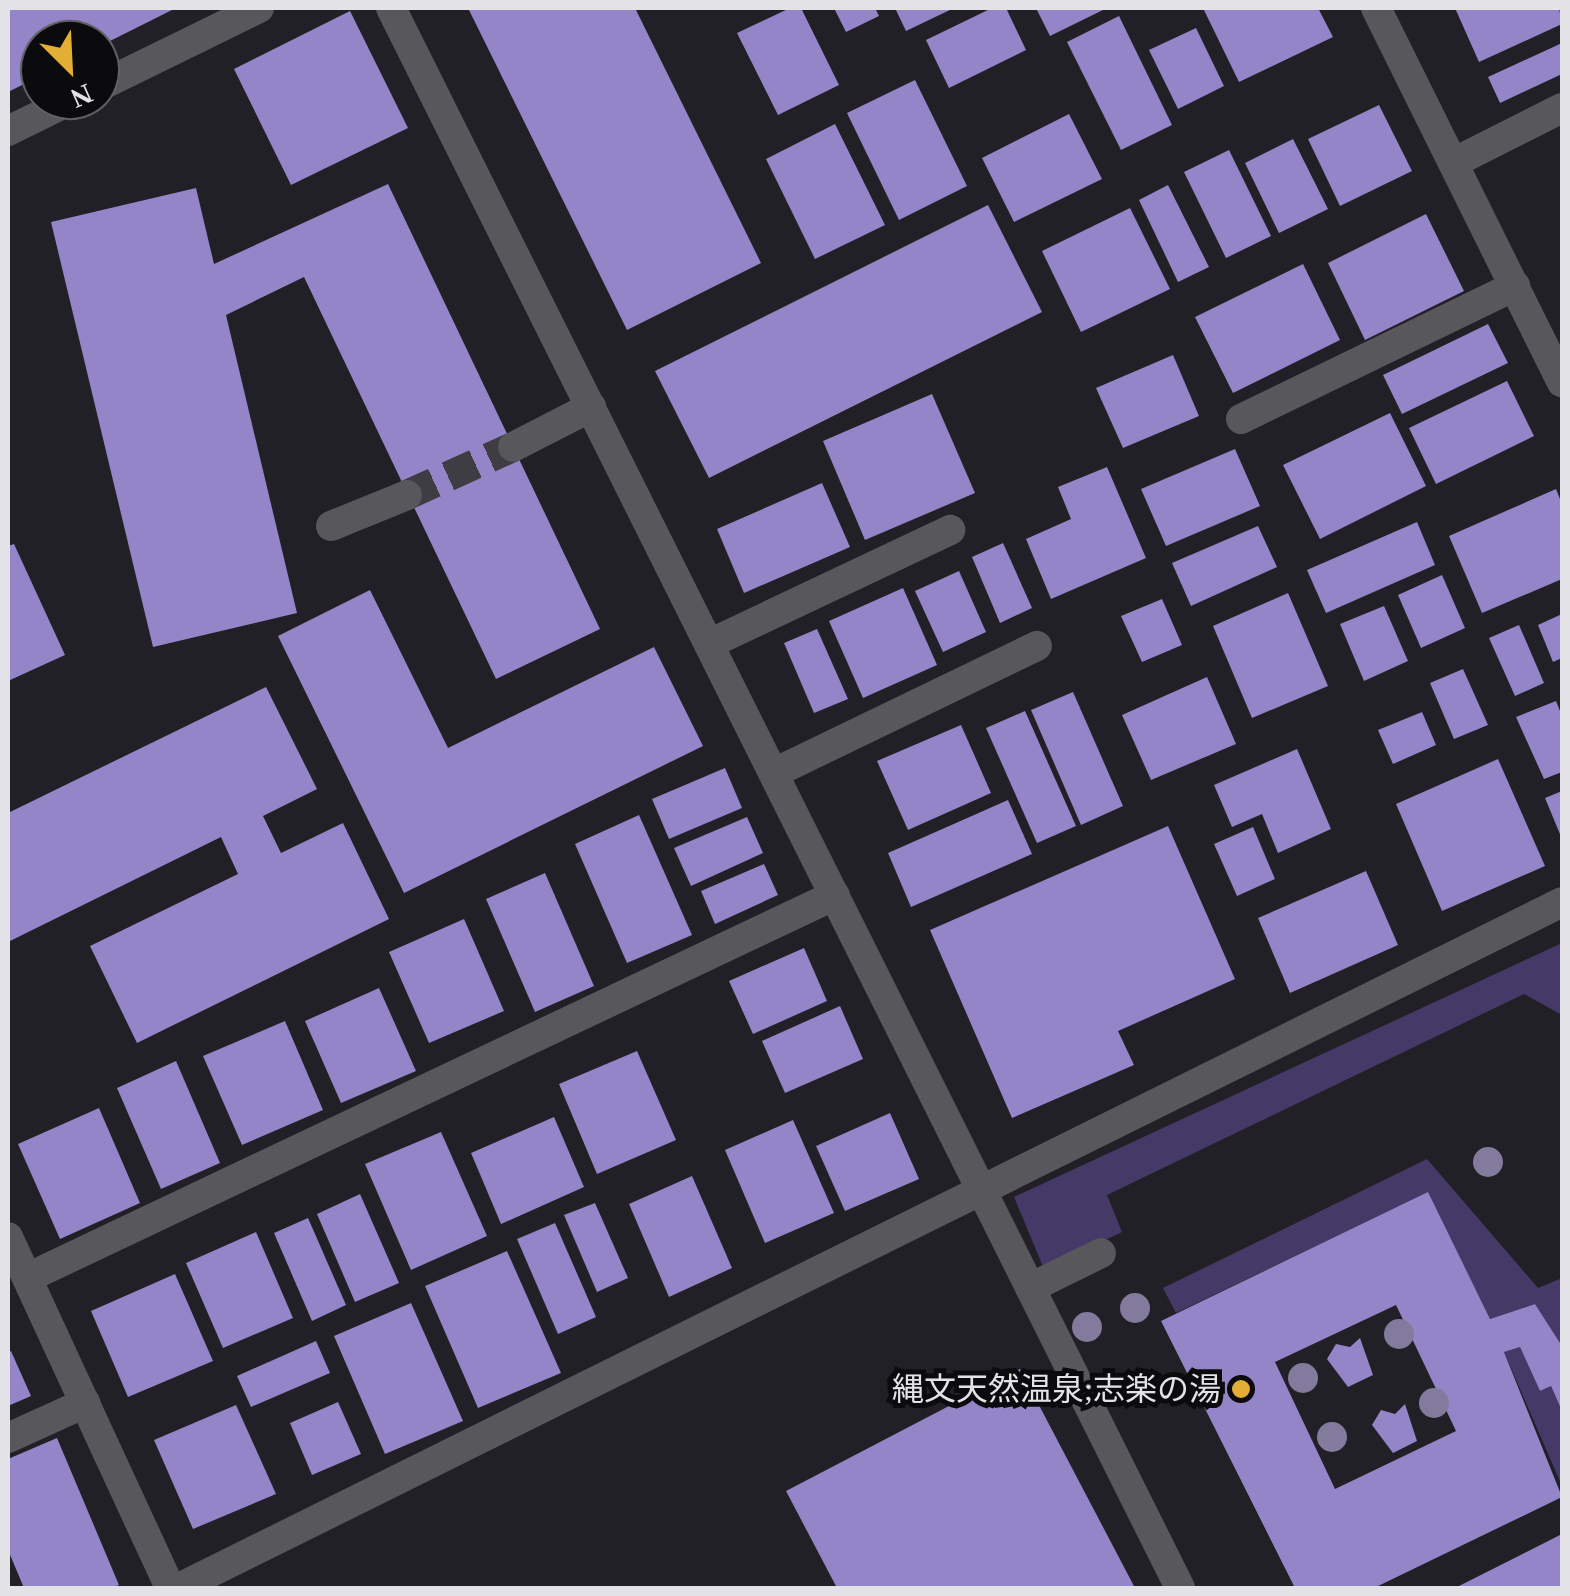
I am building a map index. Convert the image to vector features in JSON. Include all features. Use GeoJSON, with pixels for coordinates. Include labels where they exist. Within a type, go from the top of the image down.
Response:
{"type":"FeatureCollection","features":[{"type":"Feature","properties":{"kind":"street"},"geometry":{"type":"LineString","coordinates":[[120,76],[259,8]]}},
{"type":"Feature","properties":{"kind":"street"},"geometry":{"type":"LineString","coordinates":[[391,8],[1180,1588]]}},
{"type":"Feature","properties":{"kind":"street"},"geometry":{"type":"LineString","coordinates":[[1376,8],[1562,382]]}},
{"type":"Feature","properties":{"kind":"street"},"geometry":{"type":"LineString","coordinates":[[1454,163],[1562,108]]}},
{"type":"Feature","properties":{"kind":"street"},"geometry":{"type":"LineString","coordinates":[[1240,419],[1515,286]]}},
{"type":"Feature","properties":{"kind":"street"},"geometry":{"type":"LineString","coordinates":[[513,446],[591,407]]}},
{"type":"Feature","properties":{"kind":"street"},"geometry":{"type":"LineString","coordinates":[[331,526],[408,495]]}},
{"type":"Feature","properties":{"kind":"street"},"geometry":{"type":"LineString","coordinates":[[709,644],[950,530]]}},
{"type":"Feature","properties":{"kind":"street"},"geometry":{"type":"LineString","coordinates":[[774,773],[1036,646]]}},
{"type":"Feature","properties":{"kind":"street"},"geometry":{"type":"LineString","coordinates":[[27,1278],[835,895]]}},
{"type":"Feature","properties":{"kind":"street"},"geometry":{"type":"LineString","coordinates":[[179,1588],[982,1190],[1560,910]]}},
{"type":"Feature","properties":{"kind":"street"},"geometry":{"type":"LineString","coordinates":[[8,1237],[170,1588]]}},
{"type":"Feature","properties":{"kind":"street"},"geometry":{"type":"LineString","coordinates":[[1030,1288],[1101,1253]]}},
{"type":"Feature","properties":{"kind":"street"},"geometry":{"type":"LineString","coordinates":[[8,1438],[85,1403]]}},
{"type":"Feature","properties":{"kind":"shaded area"},"geometry":{"type":"Polygon","coordinates":[[[1562,943],[1562,1015],[1524,994],[1107,1195],[1122,1232],[1044,1269],[1014,1197],[1562,943]]]}},
{"type":"Feature","properties":{"kind":"shaded area"},"geometry":{"type":"Polygon","coordinates":[[[1427,1159],[1538,1288],[1562,1278],[1562,1346],[1535,1304],[1490,1319],[1427,1193],[1176,1313],[1163,1288],[1427,1159]]]}},
{"type":"Feature","properties":{"kind":"shaded area"},"geometry":{"type":"Polygon","coordinates":[[[1520,1347],[1540,1391],[1551,1386],[1562,1411],[1562,1486],[1504,1352],[1520,1347]]]}},
{"type":"Feature","properties":{"kind":"building"},"geometry":{"type":"Polygon","coordinates":[[[8,8],[176,8],[120,36],[120,20],[20,20],[20,86],[8,92],[8,8]]]}},
{"type":"Feature","properties":{"kind":"building"},"geometry":{"type":"Polygon","coordinates":[[[468,8],[635,8],[761,263],[627,330],[468,8]]]}},
{"type":"Feature","properties":{"kind":"building"},"geometry":{"type":"Polygon","coordinates":[[[790,8],[801,8],[839,85],[778,115],[737,33],[790,8]]]}},
{"type":"Feature","properties":{"kind":"building"},"geometry":{"type":"Polygon","coordinates":[[[834,8],[875,8],[879,16],[846,32],[834,8]]]}},
{"type":"Feature","properties":{"kind":"building"},"geometry":{"type":"Polygon","coordinates":[[[895,8],[954,8],[906,31],[895,8]]]}},
{"type":"Feature","properties":{"kind":"building"},"geometry":{"type":"Polygon","coordinates":[[[992,8],[1006,8],[1026,50],[949,88],[926,40],[992,8]]]}},
{"type":"Feature","properties":{"kind":"building"},"geometry":{"type":"Polygon","coordinates":[[[1036,8],[1107,8],[1050,36],[1036,8]]]}},
{"type":"Feature","properties":{"kind":"building"},"geometry":{"type":"Polygon","coordinates":[[[1203,8],[1318,8],[1333,37],[1239,82],[1203,8]]]}},
{"type":"Feature","properties":{"kind":"building"},"geometry":{"type":"Polygon","coordinates":[[[1455,8],[1559,8],[1562,24],[1479,62],[1455,8]]]}},
{"type":"Feature","properties":{"kind":"building"},"geometry":{"type":"Polygon","coordinates":[[[350,11],[408,128],[291,185],[234,69],[350,11]]]}},
{"type":"Feature","properties":{"kind":"building"},"geometry":{"type":"Polygon","coordinates":[[[1119,16],[1172,125],[1121,150],[1067,42],[1119,16]]]}},
{"type":"Feature","properties":{"kind":"building"},"geometry":{"type":"Polygon","coordinates":[[[1196,28],[1224,86],[1178,109],[1149,50],[1196,28]]]}},
{"type":"Feature","properties":{"kind":"building"},"geometry":{"type":"Polygon","coordinates":[[[1562,43],[1562,74],[1500,103],[1488,77],[1562,43]]]}},
{"type":"Feature","properties":{"kind":"building"},"geometry":{"type":"Polygon","coordinates":[[[915,80],[967,186],[899,220],[847,113],[915,80]]]}},
{"type":"Feature","properties":{"kind":"building"},"geometry":{"type":"Polygon","coordinates":[[[1379,105],[1412,171],[1340,206],[1308,139],[1379,105]]]}},
{"type":"Feature","properties":{"kind":"building"},"geometry":{"type":"Polygon","coordinates":[[[1069,114],[1102,179],[1014,222],[982,158],[1069,114]]]}},
{"type":"Feature","properties":{"kind":"building"},"geometry":{"type":"Polygon","coordinates":[[[835,124],[885,225],[815,259],[766,159],[835,124]]]}},
{"type":"Feature","properties":{"kind":"building"},"geometry":{"type":"Polygon","coordinates":[[[1293,139],[1328,209],[1279,233],[1245,163],[1293,139]]]}},
{"type":"Feature","properties":{"kind":"building"},"geometry":{"type":"Polygon","coordinates":[[[1229,150],[1271,236],[1226,258],[1184,172],[1229,150]]]}},
{"type":"Feature","properties":{"kind":"building"},"geometry":{"type":"Polygon","coordinates":[[[388,184],[600,629],[496,679],[304,277],[226,315],[297,613],[153,647],[51,222],[196,188],[214,264],[388,184]]]}},
{"type":"Feature","properties":{"kind":"building"},"geometry":{"type":"Polygon","coordinates":[[[1168,185],[1209,267],[1178,282],[1139,200],[1168,185]]]}},
{"type":"Feature","properties":{"kind":"building"},"geometry":{"type":"Polygon","coordinates":[[[988,205],[1042,312],[709,478],[655,371],[988,205]]]}},
{"type":"Feature","properties":{"kind":"building"},"geometry":{"type":"Polygon","coordinates":[[[1130,208],[1170,289],[1081,332],[1042,251],[1130,208]]]}},
{"type":"Feature","properties":{"kind":"building"},"geometry":{"type":"Polygon","coordinates":[[[1426,214],[1464,291],[1365,340],[1328,263],[1426,214]]]}},
{"type":"Feature","properties":{"kind":"building"},"geometry":{"type":"Polygon","coordinates":[[[1303,264],[1340,340],[1233,393],[1195,317],[1303,264]]]}},
{"type":"Feature","properties":{"kind":"building"},"geometry":{"type":"Polygon","coordinates":[[[1488,324],[1508,363],[1402,414],[1383,375],[1488,324]]]}},
{"type":"Feature","properties":{"kind":"building"},"geometry":{"type":"Polygon","coordinates":[[[1173,355],[1199,416],[1123,448],[1096,388],[1173,355]]]}},
{"type":"Feature","properties":{"kind":"building"},"geometry":{"type":"Polygon","coordinates":[[[1507,381],[1534,436],[1436,484],[1409,428],[1507,381]]]}},
{"type":"Feature","properties":{"kind":"building"},"geometry":{"type":"Polygon","coordinates":[[[932,394],[975,493],[865,540],[823,441],[932,394]]]}},
{"type":"Feature","properties":{"kind":"building"},"geometry":{"type":"Polygon","coordinates":[[[1390,413],[1426,486],[1320,539],[1283,465],[1390,413]]]}},
{"type":"Feature","properties":{"kind":"building"},"geometry":{"type":"Polygon","coordinates":[[[1235,449],[1260,506],[1166,546],[1141,489],[1235,449]]]}},
{"type":"Feature","properties":{"kind":"building"},"geometry":{"type":"Polygon","coordinates":[[[1107,467],[1146,558],[1051,599],[1026,539],[1071,519],[1058,487],[1107,467]]]}},
{"type":"Feature","properties":{"kind":"building"},"geometry":{"type":"Polygon","coordinates":[[[822,483],[850,547],[744,593],[717,529],[822,483]]]}},
{"type":"Feature","properties":{"kind":"building"},"geometry":{"type":"Polygon","coordinates":[[[1556,489],[1562,504],[1562,579],[1482,613],[1449,536],[1556,489]]]}},
{"type":"Feature","properties":{"kind":"building"},"geometry":{"type":"Polygon","coordinates":[[[1417,522],[1435,565],[1326,613],[1307,570],[1417,522]]]}},
{"type":"Feature","properties":{"kind":"building"},"geometry":{"type":"Polygon","coordinates":[[[1258,526],[1277,567],[1191,606],[1172,563],[1258,526]]]}},
{"type":"Feature","properties":{"kind":"building"},"geometry":{"type":"Polygon","coordinates":[[[1003,543],[1032,608],[1000,623],[972,557],[1003,543]]]}},
{"type":"Feature","properties":{"kind":"building"},"geometry":{"type":"Polygon","coordinates":[[[14,544],[65,655],[8,681],[8,546],[14,544]]]}},
{"type":"Feature","properties":{"kind":"building"},"geometry":{"type":"Polygon","coordinates":[[[959,571],[986,632],[943,652],[915,591],[959,571]]]}},
{"type":"Feature","properties":{"kind":"building"},"geometry":{"type":"Polygon","coordinates":[[[1442,575],[1465,628],[1421,648],[1398,595],[1442,575]]]}},
{"type":"Feature","properties":{"kind":"building"},"geometry":{"type":"Polygon","coordinates":[[[903,588],[937,665],[863,698],[829,621],[903,588]]]}},
{"type":"Feature","properties":{"kind":"building"},"geometry":{"type":"Polygon","coordinates":[[[370,590],[448,748],[654,647],[703,746],[404,893],[278,636],[370,590]]]}},
{"type":"Feature","properties":{"kind":"building"},"geometry":{"type":"Polygon","coordinates":[[[1288,593],[1328,686],[1252,718],[1213,626],[1288,593]]]}},
{"type":"Feature","properties":{"kind":"building"},"geometry":{"type":"Polygon","coordinates":[[[1162,599],[1182,645],[1142,662],[1121,616],[1162,599]]]}},
{"type":"Feature","properties":{"kind":"building"},"geometry":{"type":"Polygon","coordinates":[[[1384,606],[1408,661],[1364,681],[1340,624],[1384,606]]]}},
{"type":"Feature","properties":{"kind":"building"},"geometry":{"type":"Polygon","coordinates":[[[1562,614],[1562,658],[1553,662],[1538,625],[1562,614]]]}},
{"type":"Feature","properties":{"kind":"building"},"geometry":{"type":"Polygon","coordinates":[[[1519,625],[1544,683],[1515,696],[1489,638],[1519,625]]]}},
{"type":"Feature","properties":{"kind":"building"},"geometry":{"type":"Polygon","coordinates":[[[817,629],[848,699],[814,713],[784,643],[817,629]]]}},
{"type":"Feature","properties":{"kind":"building"},"geometry":{"type":"Polygon","coordinates":[[[1463,669],[1488,725],[1454,739],[1430,683],[1463,669]]]}},
{"type":"Feature","properties":{"kind":"building"},"geometry":{"type":"Polygon","coordinates":[[[1207,677],[1236,744],[1151,780],[1122,715],[1207,677]]]}},
{"type":"Feature","properties":{"kind":"building"},"geometry":{"type":"Polygon","coordinates":[[[266,687],[317,789],[263,816],[281,853],[343,823],[389,919],[137,1043],[90,946],[238,874],[221,837],[8,942],[8,813],[266,687]]]}},
{"type":"Feature","properties":{"kind":"building"},"geometry":{"type":"Polygon","coordinates":[[[1073,692],[1123,806],[1081,825],[1031,710],[1073,692]]]}},
{"type":"Feature","properties":{"kind":"building"},"geometry":{"type":"Polygon","coordinates":[[[1556,701],[1562,716],[1562,772],[1544,779],[1516,717],[1556,701]]]}},
{"type":"Feature","properties":{"kind":"building"},"geometry":{"type":"Polygon","coordinates":[[[1025,711],[1076,826],[1037,843],[986,728],[1025,711]]]}},
{"type":"Feature","properties":{"kind":"building"},"geometry":{"type":"Polygon","coordinates":[[[1422,712],[1436,745],[1393,764],[1378,730],[1422,712]]]}},
{"type":"Feature","properties":{"kind":"building"},"geometry":{"type":"Polygon","coordinates":[[[961,725],[991,793],[908,830],[877,761],[961,725]]]}},
{"type":"Feature","properties":{"kind":"building"},"geometry":{"type":"Polygon","coordinates":[[[1297,749],[1331,829],[1278,853],[1262,814],[1232,827],[1214,785],[1297,749]]]}},
{"type":"Feature","properties":{"kind":"building"},"geometry":{"type":"Polygon","coordinates":[[[1498,759],[1545,866],[1442,911],[1396,804],[1498,759]]]}},
{"type":"Feature","properties":{"kind":"building"},"geometry":{"type":"Polygon","coordinates":[[[725,768],[742,808],[669,839],[652,799],[725,768]]]}},
{"type":"Feature","properties":{"kind":"building"},"geometry":{"type":"Polygon","coordinates":[[[1562,791],[1562,839],[1545,798],[1562,791]]]}},
{"type":"Feature","properties":{"kind":"building"},"geometry":{"type":"Polygon","coordinates":[[[1008,800],[1032,854],[911,907],[888,853],[1008,800]]]}},
{"type":"Feature","properties":{"kind":"building"},"geometry":{"type":"Polygon","coordinates":[[[639,815],[692,935],[627,963],[575,844],[639,815]]]}},
{"type":"Feature","properties":{"kind":"building"},"geometry":{"type":"Polygon","coordinates":[[[747,817],[763,853],[691,886],[674,848],[747,817]]]}},
{"type":"Feature","properties":{"kind":"building"},"geometry":{"type":"Polygon","coordinates":[[[1168,826],[1235,979],[1118,1031],[1134,1065],[1012,1118],[930,930],[1168,826]]]}},
{"type":"Feature","properties":{"kind":"building"},"geometry":{"type":"Polygon","coordinates":[[[1253,827],[1275,879],[1237,896],[1214,844],[1253,827]]]}},
{"type":"Feature","properties":{"kind":"building"},"geometry":{"type":"Polygon","coordinates":[[[764,864],[778,895],[715,924],[701,891],[764,864]]]}},
{"type":"Feature","properties":{"kind":"building"},"geometry":{"type":"Polygon","coordinates":[[[1366,871],[1398,945],[1290,993],[1258,918],[1366,871]]]}},
{"type":"Feature","properties":{"kind":"building"},"geometry":{"type":"Polygon","coordinates":[[[545,873],[594,986],[535,1012],[486,899],[545,873]]]}},
{"type":"Feature","properties":{"kind":"building"},"geometry":{"type":"Polygon","coordinates":[[[464,919],[504,1011],[429,1043],[389,952],[464,919]]]}},
{"type":"Feature","properties":{"kind":"building"},"geometry":{"type":"Polygon","coordinates":[[[804,948],[827,1001],[753,1034],[729,981],[804,948]]]}},
{"type":"Feature","properties":{"kind":"building"},"geometry":{"type":"Polygon","coordinates":[[[379,988],[416,1071],[341,1103],[305,1021],[379,988]]]}},
{"type":"Feature","properties":{"kind":"building"},"geometry":{"type":"Polygon","coordinates":[[[840,1006],[863,1059],[785,1093],[762,1041],[840,1006]]]}},
{"type":"Feature","properties":{"kind":"building"},"geometry":{"type":"Polygon","coordinates":[[[285,1021],[323,1110],[242,1145],[203,1056],[285,1021]]]}},
{"type":"Feature","properties":{"kind":"building"},"geometry":{"type":"Polygon","coordinates":[[[637,1051],[676,1140],[597,1174],[559,1084],[637,1051]]]}},
{"type":"Feature","properties":{"kind":"building"},"geometry":{"type":"Polygon","coordinates":[[[176,1061],[220,1163],[161,1189],[117,1088],[176,1061]]]}},
{"type":"Feature","properties":{"kind":"building"},"geometry":{"type":"Polygon","coordinates":[[[99,1108],[140,1203],[60,1239],[18,1144],[99,1108]]]}},
{"type":"Feature","properties":{"kind":"building"},"geometry":{"type":"Polygon","coordinates":[[[890,1113],[919,1179],[845,1211],[816,1146],[890,1113]]]}},
{"type":"Feature","properties":{"kind":"building"},"geometry":{"type":"Polygon","coordinates":[[[554,1117],[584,1187],[501,1224],[471,1153],[554,1117]]]}},
{"type":"Feature","properties":{"kind":"building"},"geometry":{"type":"Polygon","coordinates":[[[793,1120],[834,1213],[765,1243],[725,1150],[793,1120]]]}},
{"type":"Feature","properties":{"kind":"building"},"geometry":{"type":"Polygon","coordinates":[[[441,1132],[487,1236],[411,1270],[365,1164],[441,1132]]]}},
{"type":"Feature","properties":{"kind":"building"},"geometry":{"type":"Polygon","coordinates":[[[692,1176],[732,1268],[669,1297],[629,1204],[692,1176]]]}},
{"type":"Feature","properties":{"kind":"building","name":"縄文天然温泉;志楽の湯"},"geometry":{"type":"Polygon","coordinates":[[[1428,1192],[1490,1319],[1535,1304],[1562,1346],[1562,1411],[1551,1386],[1540,1391],[1520,1347],[1504,1352],[1562,1497],[1374,1588],[1295,1588],[1161,1321],[1428,1192]],[[1396,1305],[1275,1362],[1335,1489],[1456,1431],[1396,1305]]]}},
{"type":"Feature","properties":{"kind":"building"},"geometry":{"type":"Polygon","coordinates":[[[360,1194],[399,1283],[355,1302],[317,1214],[360,1194]]]}},
{"type":"Feature","properties":{"kind":"building"},"geometry":{"type":"Polygon","coordinates":[[[595,1203],[628,1278],[597,1292],[564,1215],[595,1203]]]}},
{"type":"Feature","properties":{"kind":"building"},"geometry":{"type":"Polygon","coordinates":[[[308,1218],[346,1305],[312,1321],[274,1233],[308,1218]]]}},
{"type":"Feature","properties":{"kind":"building"},"geometry":{"type":"Polygon","coordinates":[[[555,1223],[596,1317],[558,1334],[517,1239],[555,1223]]]}},
{"type":"Feature","properties":{"kind":"building"},"geometry":{"type":"Polygon","coordinates":[[[256,1232],[293,1318],[223,1348],[186,1263],[256,1232]]]}},
{"type":"Feature","properties":{"kind":"building"},"geometry":{"type":"Polygon","coordinates":[[[507,1251],[561,1373],[478,1408],[425,1286],[507,1251]]]}},
{"type":"Feature","properties":{"kind":"building"},"geometry":{"type":"Polygon","coordinates":[[[175,1274],[213,1361],[128,1397],[91,1311],[175,1274]]]}},
{"type":"Feature","properties":{"kind":"building"},"geometry":{"type":"Polygon","coordinates":[[[411,1303],[463,1421],[385,1454],[334,1336],[411,1303]]]}},
{"type":"Feature","properties":{"kind":"building"},"geometry":{"type":"Polygon","coordinates":[[[1360,1338],[1373,1375],[1348,1387],[1327,1359],[1336,1344],[1350,1347],[1360,1338]]]}},
{"type":"Feature","properties":{"kind":"building"},"geometry":{"type":"Polygon","coordinates":[[[316,1341],[330,1373],[251,1407],[237,1376],[316,1341]]]}},
{"type":"Feature","properties":{"kind":"building"},"geometry":{"type":"Polygon","coordinates":[[[11,1351],[31,1396],[8,1406],[8,1353],[11,1351]]]}},
{"type":"Feature","properties":{"kind":"building"},"geometry":{"type":"Polygon","coordinates":[[[1020,1369],[1135,1588],[837,1588],[786,1491],[1020,1369]]]}},
{"type":"Feature","properties":{"kind":"building"},"geometry":{"type":"Polygon","coordinates":[[[338,1402],[361,1454],[312,1475],[290,1423],[338,1402]]]}},
{"type":"Feature","properties":{"kind":"building"},"geometry":{"type":"Polygon","coordinates":[[[1405,1404],[1417,1441],[1393,1453],[1372,1425],[1381,1410],[1395,1414],[1405,1404]]]}},
{"type":"Feature","properties":{"kind":"building"},"geometry":{"type":"Polygon","coordinates":[[[236,1405],[276,1494],[193,1529],[154,1440],[236,1405]]]}},
{"type":"Feature","properties":{"kind":"building"},"geometry":{"type":"Polygon","coordinates":[[[57,1438],[119,1585],[24,1588],[8,1550],[8,1459],[57,1438]]]}},
{"type":"Feature","properties":{"kind":"building"},"geometry":{"type":"Polygon","coordinates":[[[1562,1534],[1562,1588],[1455,1588],[1562,1534]]]}},
{"type":"Feature","properties":{"kind":"tunnel"},"geometry":{"type":"LineString","coordinates":[[407,495],[513,447]]}},
{"type":"Feature","properties":{"kind":"place","name":"縄文天然温泉;志楽の湯"},"geometry":{"type":"Point","coordinates":[1241,1389]}}]}
